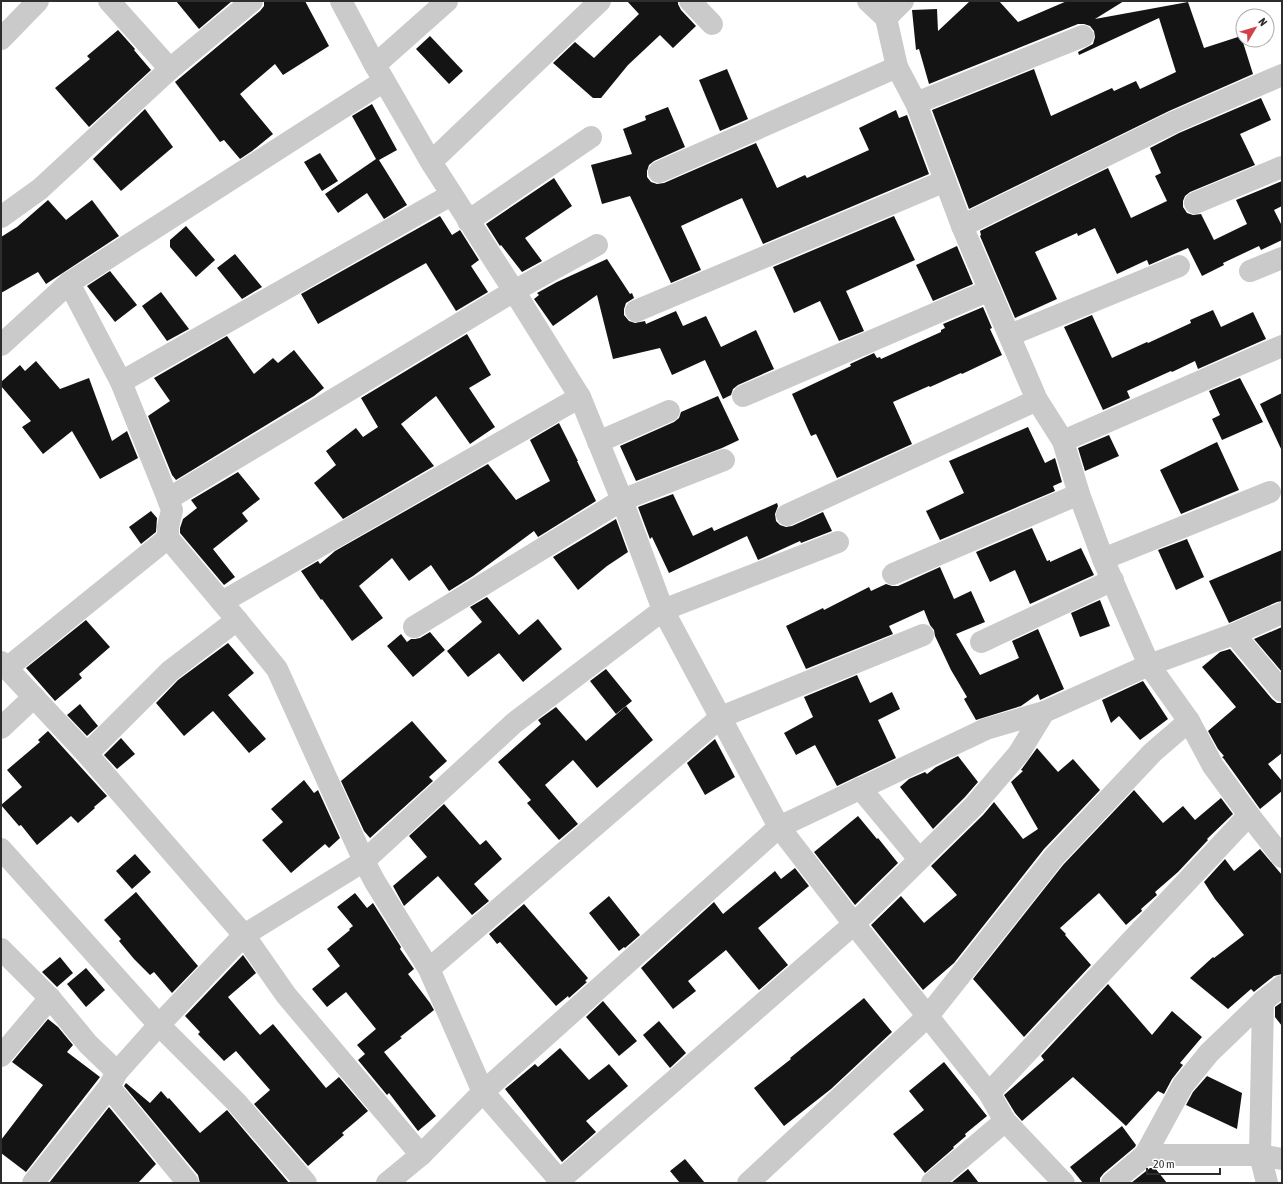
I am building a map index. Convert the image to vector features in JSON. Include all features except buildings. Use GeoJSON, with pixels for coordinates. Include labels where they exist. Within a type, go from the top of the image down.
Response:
{"type":"FeatureCollection","features":[{"type":"Feature","properties":{"kind":"street"},"geometry":{"type":"LineString","coordinates":[[1,40],[38,1]]}},
{"type":"Feature","properties":{"kind":"street"},"geometry":{"type":"LineString","coordinates":[[109,1],[170,69]]}},
{"type":"Feature","properties":{"kind":"street"},"geometry":{"type":"LineString","coordinates":[[1,216],[40,189],[170,69],[252,1]]}},
{"type":"Feature","properties":{"kind":"street"},"geometry":{"type":"LineString","coordinates":[[341,1],[431,162],[514,290],[580,397],[622,500],[664,610],[779,827],[854,924],[989,1093],[1005,1121],[1064,1183]]}},
{"type":"Feature","properties":{"kind":"street"},"geometry":{"type":"LineString","coordinates":[[1,345],[69,283],[380,73],[447,1]]}},
{"type":"Feature","properties":{"kind":"street"},"geometry":{"type":"LineString","coordinates":[[431,162],[600,1]]}},
{"type":"Feature","properties":{"kind":"street"},"geometry":{"type":"LineString","coordinates":[[690,1],[712,24]]}},
{"type":"Feature","properties":{"kind":"street"},"geometry":{"type":"LineString","coordinates":[[868,1],[886,18],[897,67],[916,103],[962,226],[1037,400],[1063,441],[1079,494],[1104,559],[1149,665],[1189,722],[1214,766],[1249,815],[1282,857]]}},
{"type":"Feature","properties":{"kind":"street"},"geometry":{"type":"LineString","coordinates":[[886,18],[903,1]]}},
{"type":"Feature","properties":{"kind":"street"},"geometry":{"type":"LineString","coordinates":[[916,103],[1083,36]]}},
{"type":"Feature","properties":{"kind":"street"},"geometry":{"type":"LineString","coordinates":[[659,172],[897,67]]}},
{"type":"Feature","properties":{"kind":"street"},"geometry":{"type":"LineString","coordinates":[[962,226],[1174,122],[1282,75]]}},
{"type":"Feature","properties":{"kind":"street"},"geometry":{"type":"LineString","coordinates":[[468,221],[591,137]]}},
{"type":"Feature","properties":{"kind":"street"},"geometry":{"type":"LineString","coordinates":[[1195,203],[1282,167]]}},
{"type":"Feature","properties":{"kind":"street"},"geometry":{"type":"LineString","coordinates":[[636,311],[945,181]]}},
{"type":"Feature","properties":{"kind":"street"},"geometry":{"type":"LineString","coordinates":[[121,382],[451,195]]}},
{"type":"Feature","properties":{"kind":"street"},"geometry":{"type":"LineString","coordinates":[[168,499],[514,290],[597,245]]}},
{"type":"Feature","properties":{"kind":"street"},"geometry":{"type":"LineString","coordinates":[[1250,271],[1282,258]]}},
{"type":"Feature","properties":{"kind":"street"},"geometry":{"type":"LineString","coordinates":[[1010,335],[1179,266]]}},
{"type":"Feature","properties":{"kind":"street"},"geometry":{"type":"LineString","coordinates":[[69,283],[121,382],[168,499],[172,510],[168,527],[168,538],[277,669],[364,861],[375,882],[429,969],[483,1092],[561,1182],[854,924],[974,806],[1019,753],[1044,712]]}},
{"type":"Feature","properties":{"kind":"street"},"geometry":{"type":"LineString","coordinates":[[743,396],[990,290]]}},
{"type":"Feature","properties":{"kind":"street"},"geometry":{"type":"LineString","coordinates":[[1063,441],[1282,346]]}},
{"type":"Feature","properties":{"kind":"street"},"geometry":{"type":"LineString","coordinates":[[222,602],[580,397]]}},
{"type":"Feature","properties":{"kind":"street"},"geometry":{"type":"LineString","coordinates":[[786,515],[1037,400]]}},
{"type":"Feature","properties":{"kind":"street"},"geometry":{"type":"LineString","coordinates":[[598,442],[669,411]]}},
{"type":"Feature","properties":{"kind":"street"},"geometry":{"type":"LineString","coordinates":[[414,627],[622,500],[724,460]]}},
{"type":"Feature","properties":{"kind":"street"},"geometry":{"type":"LineString","coordinates":[[1104,559],[1270,492]]}},
{"type":"Feature","properties":{"kind":"street"},"geometry":{"type":"LineString","coordinates":[[893,574],[1079,494]]}},
{"type":"Feature","properties":{"kind":"street"},"geometry":{"type":"LineString","coordinates":[[168,538],[4,665],[87,754],[244,935],[286,995],[421,1155]]}},
{"type":"Feature","properties":{"kind":"street"},"geometry":{"type":"LineString","coordinates":[[32,1183],[113,1080],[159,1025],[244,935],[364,861],[514,723],[664,610],[838,542]]}},
{"type":"Feature","properties":{"kind":"street"},"geometry":{"type":"LineString","coordinates":[[981,642],[1113,580]]}},
{"type":"Feature","properties":{"kind":"street"},"geometry":{"type":"LineString","coordinates":[[387,1183],[421,1155],[483,1092],[779,827],[986,729],[1044,712],[1149,665],[1234,634],[1282,613]]}},
{"type":"Feature","properties":{"kind":"street"},"geometry":{"type":"LineString","coordinates":[[87,754],[170,671],[237,620]]}},
{"type":"Feature","properties":{"kind":"street"},"geometry":{"type":"LineString","coordinates":[[1234,634],[1282,691]]}},
{"type":"Feature","properties":{"kind":"street"},"geometry":{"type":"LineString","coordinates":[[429,969],[721,717],[923,636]]}},
{"type":"Feature","properties":{"kind":"street"},"geometry":{"type":"LineString","coordinates":[[1,728],[34,696]]}},
{"type":"Feature","properties":{"kind":"street"},"geometry":{"type":"LineString","coordinates":[[748,1183],[928,1016],[1054,857],[1153,752],[1189,722]]}},
{"type":"Feature","properties":{"kind":"street"},"geometry":{"type":"LineString","coordinates":[[860,788],[920,859]]}},
{"type":"Feature","properties":{"kind":"street"},"geometry":{"type":"LineString","coordinates":[[989,1093],[1249,815]]}},
{"type":"Feature","properties":{"kind":"street"},"geometry":{"type":"LineString","coordinates":[[1,849],[159,1025],[236,1102],[306,1183]]}},
{"type":"Feature","properties":{"kind":"street"},"geometry":{"type":"LineString","coordinates":[[1,949],[50,998],[88,1044],[178,1179]]}},
{"type":"Feature","properties":{"kind":"street"},"geometry":{"type":"LineString","coordinates":[[1112,1183],[1144,1155],[1183,1086],[1209,1054],[1263,1001],[1282,986]]}},
{"type":"Feature","properties":{"kind":"street"},"geometry":{"type":"LineString","coordinates":[[1,1056],[50,998]]}},
{"type":"Feature","properties":{"kind":"street"},"geometry":{"type":"LineString","coordinates":[[1263,1001],[1260,1155],[1267,1183]]}},
{"type":"Feature","properties":{"kind":"street"},"geometry":{"type":"LineString","coordinates":[[932,1183],[1005,1121]]}},
{"type":"Feature","properties":{"kind":"street"},"geometry":{"type":"LineString","coordinates":[[1144,1155],[1260,1155],[1282,1158]]}}]}
